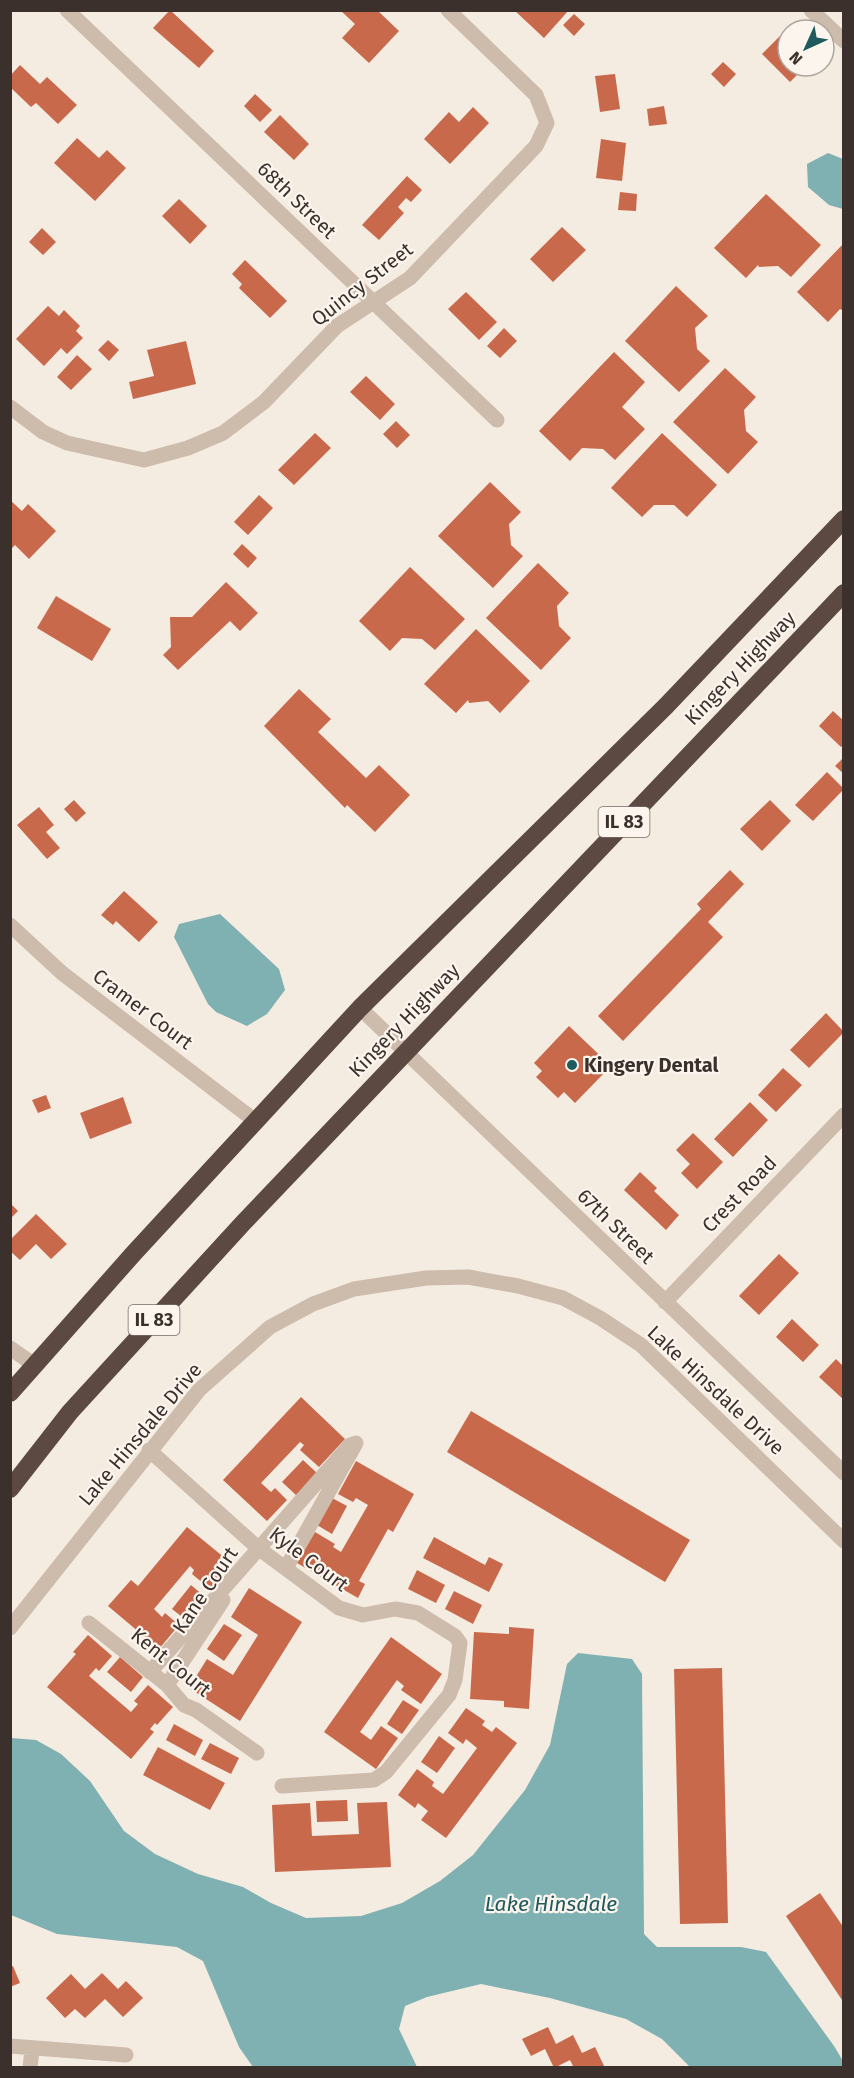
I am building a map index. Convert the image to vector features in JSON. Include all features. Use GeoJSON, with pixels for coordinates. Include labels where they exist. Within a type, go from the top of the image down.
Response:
{"type":"FeatureCollection","features":[{"type":"Feature","properties":{"kind":"highway","name":"Kingery Highway"},"geometry":{"type":"LineString","coordinates":[[10,1393],[33,1364],[254,1120],[360,1008],[666,706],[843,519]]}},
{"type":"Feature","properties":{"kind":"highway","name":"Kingery Highway"},"geometry":{"type":"LineString","coordinates":[[10,1489],[70,1412],[405,1051],[843,593]]}},
{"type":"Feature","properties":{"kind":"street","name":"68th Street"},"geometry":{"type":"LineString","coordinates":[[67,10],[497,420]]}},
{"type":"Feature","properties":{"kind":"street","name":"Quincy Street"},"geometry":{"type":"LineString","coordinates":[[10,407],[43,432],[67,443],[144,460],[205,442],[244,420],[337,326],[410,278],[536,146],[548,123],[536,95],[448,10]]}},
{"type":"Feature","properties":{"kind":"street"},"geometry":{"type":"LineString","coordinates":[[811,10],[843,41]]}},
{"type":"Feature","properties":{"kind":"street","name":"Cramer Court"},"geometry":{"type":"LineString","coordinates":[[10,925],[62,973],[254,1120]]}},
{"type":"Feature","properties":{"kind":"street","name":"67th Street"},"geometry":{"type":"LineString","coordinates":[[360,1008],[843,1473]]}},
{"type":"Feature","properties":{"kind":"street","name":"Crest Road"},"geometry":{"type":"LineString","coordinates":[[665,1302],[843,1115]]}},
{"type":"Feature","properties":{"kind":"street","name":"Lake Hinsdale Drive"},"geometry":{"type":"LineString","coordinates":[[10,1628],[149,1450],[199,1390],[270,1327],[313,1304],[354,1288],[426,1278],[468,1277],[563,1298],[641,1345],[843,1541]]}},
{"type":"Feature","properties":{"kind":"street"},"geometry":{"type":"LineString","coordinates":[[10,1348],[33,1364]]}},
{"type":"Feature","properties":{"kind":"street","name":"Kane Court"},"geometry":{"type":"LineString","coordinates":[[150,1672],[350,1445],[356,1443],[286,1568]]}},
{"type":"Feature","properties":{"kind":"street","name":"Kyle Court"},"geometry":{"type":"LineString","coordinates":[[149,1450],[258,1548],[339,1608],[363,1615],[395,1610],[418,1613],[455,1636],[460,1643],[455,1680],[449,1695],[386,1772],[374,1780],[282,1786]]}},
{"type":"Feature","properties":{"kind":"street","name":"Kane Court"},"geometry":{"type":"LineString","coordinates":[[167,1685],[258,1548]]}},
{"type":"Feature","properties":{"kind":"street","name":"Kent Court"},"geometry":{"type":"LineString","coordinates":[[89,1623],[167,1685],[184,1705],[196,1710],[257,1753]]}},
{"type":"Feature","properties":{"kind":"street"},"geometry":{"type":"LineString","coordinates":[[10,2046],[126,2055]]}},
{"type":"Feature","properties":{"kind":"street"},"geometry":{"type":"LineString","coordinates":[[30,2067],[32,2049]]}},
{"type":"Feature","properties":{"kind":"water"},"geometry":{"type":"Polygon","coordinates":[[[828,153],[843,159],[843,209],[829,205],[808,187],[807,164],[828,153]]]}},
{"type":"Feature","properties":{"kind":"water"},"geometry":{"type":"Polygon","coordinates":[[[220,914],[279,969],[285,990],[267,1014],[247,1026],[216,1012],[208,1004],[174,937],[179,924],[220,914]]]}},
{"type":"Feature","properties":{"kind":"water","name":"Lake Hinsdale"},"geometry":{"type":"Polygon","coordinates":[[[578,1653],[632,1659],[642,1674],[644,1934],[657,1947],[741,1947],[766,1952],[834,2046],[843,2061],[843,2067],[690,2067],[662,2039],[626,2019],[550,1998],[481,1984],[427,1997],[405,2006],[399,2029],[417,2067],[253,2067],[239,2047],[203,1961],[177,1947],[57,1934],[11,1915],[11,1738],[36,1740],[61,1754],[90,1781],[124,1831],[155,1854],[198,1874],[243,1887],[271,1903],[306,1918],[361,1916],[402,1903],[440,1881],[473,1855],[525,1790],[550,1745],[567,1664],[578,1653]]]}},
{"type":"Feature","properties":{"kind":"building"},"geometry":{"type":"Polygon","coordinates":[[[170,10],[214,51],[199,68],[153,28],[170,10]]]}},
{"type":"Feature","properties":{"kind":"building"},"geometry":{"type":"Polygon","coordinates":[[[340,10],[377,10],[399,31],[369,63],[342,38],[355,24],[340,10]]]}},
{"type":"Feature","properties":{"kind":"building"},"geometry":{"type":"Polygon","coordinates":[[[514,10],[569,10],[544,38],[514,10]]]}},
{"type":"Feature","properties":{"kind":"building"},"geometry":{"type":"Polygon","coordinates":[[[574,14],[585,24],[574,36],[563,25],[574,14]]]}},
{"type":"Feature","properties":{"kind":"building"},"geometry":{"type":"Polygon","coordinates":[[[776,40],[776,68],[762,54],[776,40]]]}},
{"type":"Feature","properties":{"kind":"building"},"geometry":{"type":"Polygon","coordinates":[[[723,62],[736,74],[724,87],[711,74],[723,62]]]}},
{"type":"Feature","properties":{"kind":"building"},"geometry":{"type":"Polygon","coordinates":[[[20,65],[40,84],[47,77],[77,105],[58,124],[36,103],[31,107],[10,87],[10,76],[20,65]]]}},
{"type":"Feature","properties":{"kind":"building"},"geometry":{"type":"Polygon","coordinates":[[[615,74],[620,109],[600,112],[595,76],[615,74]]]}},
{"type":"Feature","properties":{"kind":"building"},"geometry":{"type":"Polygon","coordinates":[[[255,94],[272,110],[260,122],[244,106],[255,94]]]}},
{"type":"Feature","properties":{"kind":"building"},"geometry":{"type":"Polygon","coordinates":[[[664,106],[667,124],[649,126],[647,109],[664,106]]]}},
{"type":"Feature","properties":{"kind":"building"},"geometry":{"type":"Polygon","coordinates":[[[473,107],[489,123],[450,164],[424,139],[449,112],[459,122],[473,107]]]}},
{"type":"Feature","properties":{"kind":"building"},"geometry":{"type":"Polygon","coordinates":[[[280,115],[309,144],[294,160],[264,132],[280,115]]]}},
{"type":"Feature","properties":{"kind":"building"},"geometry":{"type":"Polygon","coordinates":[[[77,138],[99,158],[107,150],[126,168],[95,201],[54,163],[77,138]]]}},
{"type":"Feature","properties":{"kind":"building"},"geometry":{"type":"Polygon","coordinates":[[[601,139],[626,143],[622,181],[596,178],[601,139]]]}},
{"type":"Feature","properties":{"kind":"building"},"geometry":{"type":"Polygon","coordinates":[[[407,176],[422,190],[411,202],[406,198],[398,207],[404,213],[379,240],[362,225],[407,176]]]}},
{"type":"Feature","properties":{"kind":"building"},"geometry":{"type":"Polygon","coordinates":[[[620,192],[637,194],[636,211],[618,210],[620,192]]]}},
{"type":"Feature","properties":{"kind":"building"},"geometry":{"type":"Polygon","coordinates":[[[766,194],[821,245],[791,277],[778,266],[759,267],[758,265],[746,278],[714,248],[766,194]]]}},
{"type":"Feature","properties":{"kind":"building"},"geometry":{"type":"Polygon","coordinates":[[[179,199],[207,226],[190,244],[162,216],[179,199]]]}},
{"type":"Feature","properties":{"kind":"building"},"geometry":{"type":"Polygon","coordinates":[[[562,227],[586,250],[553,282],[530,259],[562,227]]]}},
{"type":"Feature","properties":{"kind":"building"},"geometry":{"type":"Polygon","coordinates":[[[42,228],[56,242],[43,255],[29,242],[42,228]]]}},
{"type":"Feature","properties":{"kind":"building"},"geometry":{"type":"Polygon","coordinates":[[[844,243],[844,311],[840,309],[828,322],[797,292],[844,243]]]}},
{"type":"Feature","properties":{"kind":"building"},"geometry":{"type":"Polygon","coordinates":[[[245,260],[287,301],[270,318],[239,288],[242,284],[232,274],[245,260]]]}},
{"type":"Feature","properties":{"kind":"building"},"geometry":{"type":"Polygon","coordinates":[[[676,286],[708,316],[695,328],[697,349],[710,361],[679,392],[625,341],[676,286]]]}},
{"type":"Feature","properties":{"kind":"building"},"geometry":{"type":"Polygon","coordinates":[[[466,292],[497,322],[479,340],[448,309],[466,292]]]}},
{"type":"Feature","properties":{"kind":"building"},"geometry":{"type":"Polygon","coordinates":[[[48,306],[59,316],[64,310],[80,326],[76,331],[83,338],[67,354],[61,348],[44,366],[16,339],[48,306]]]}},
{"type":"Feature","properties":{"kind":"building"},"geometry":{"type":"Polygon","coordinates":[[[504,328],[517,341],[500,358],[487,346],[504,328]]]}},
{"type":"Feature","properties":{"kind":"building"},"geometry":{"type":"Polygon","coordinates":[[[108,340],[119,350],[109,361],[98,350],[108,340]]]}},
{"type":"Feature","properties":{"kind":"building"},"geometry":{"type":"Polygon","coordinates":[[[186,341],[196,384],[133,399],[129,382],[154,376],[147,350],[186,341]]]}},
{"type":"Feature","properties":{"kind":"building"},"geometry":{"type":"Polygon","coordinates":[[[614,352],[645,382],[622,407],[645,429],[615,460],[603,449],[582,448],[570,461],[539,431],[614,352]]]}},
{"type":"Feature","properties":{"kind":"building"},"geometry":{"type":"Polygon","coordinates":[[[77,355],[92,369],[71,390],[57,377],[77,355]]]}},
{"type":"Feature","properties":{"kind":"building"},"geometry":{"type":"Polygon","coordinates":[[[725,368],[756,397],[744,410],[746,431],[758,442],[728,474],[673,422],[725,368]]]}},
{"type":"Feature","properties":{"kind":"building"},"geometry":{"type":"Polygon","coordinates":[[[366,376],[395,404],[380,420],[350,392],[366,376]]]}},
{"type":"Feature","properties":{"kind":"building"},"geometry":{"type":"Polygon","coordinates":[[[396,421],[410,435],[397,448],[383,434],[396,421]]]}},
{"type":"Feature","properties":{"kind":"building"},"geometry":{"type":"Polygon","coordinates":[[[315,433],[331,448],[294,485],[278,470],[315,433]]]}},
{"type":"Feature","properties":{"kind":"building"},"geometry":{"type":"Polygon","coordinates":[[[662,433],[717,485],[687,517],[674,505],[654,505],[642,517],[611,488],[662,433]]]}},
{"type":"Feature","properties":{"kind":"building"},"geometry":{"type":"Polygon","coordinates":[[[490,482],[521,512],[509,524],[511,545],[523,556],[493,588],[438,536],[490,482]]]}},
{"type":"Feature","properties":{"kind":"building"},"geometry":{"type":"Polygon","coordinates":[[[259,495],[273,508],[248,535],[234,522],[259,495]]]}},
{"type":"Feature","properties":{"kind":"building"},"geometry":{"type":"Polygon","coordinates":[[[10,500],[22,511],[28,504],[56,531],[29,559],[15,545],[10,550],[10,500]]]}},
{"type":"Feature","properties":{"kind":"building"},"geometry":{"type":"Polygon","coordinates":[[[242,544],[257,558],[248,568],[233,554],[242,544]]]}},
{"type":"Feature","properties":{"kind":"building"},"geometry":{"type":"Polygon","coordinates":[[[538,563],[569,593],[557,606],[559,626],[571,638],[541,670],[486,618],[538,563]]]}},
{"type":"Feature","properties":{"kind":"building"},"geometry":{"type":"Polygon","coordinates":[[[410,567],[465,619],[435,650],[422,639],[402,638],[390,651],[359,621],[410,567]]]}},
{"type":"Feature","properties":{"kind":"building"},"geometry":{"type":"Polygon","coordinates":[[[226,582],[258,613],[240,631],[230,621],[178,670],[163,655],[171,647],[170,617],[192,617],[226,582]]]}},
{"type":"Feature","properties":{"kind":"building"},"geometry":{"type":"Polygon","coordinates":[[[56,596],[111,629],[92,661],[37,628],[56,596]]]}},
{"type":"Feature","properties":{"kind":"building"},"geometry":{"type":"Polygon","coordinates":[[[476,629],[530,681],[500,713],[488,701],[469,703],[468,700],[456,713],[424,684],[476,629]]]}},
{"type":"Feature","properties":{"kind":"building"},"geometry":{"type":"Polygon","coordinates":[[[299,689],[331,719],[318,732],[366,778],[379,765],[410,795],[375,832],[347,805],[345,808],[264,726],[299,689]]]}},
{"type":"Feature","properties":{"kind":"building"},"geometry":{"type":"Polygon","coordinates":[[[833,711],[844,721],[844,744],[841,747],[819,726],[833,711]]]}},
{"type":"Feature","properties":{"kind":"building"},"geometry":{"type":"Polygon","coordinates":[[[844,757],[844,774],[835,766],[844,757]]]}},
{"type":"Feature","properties":{"kind":"building"},"geometry":{"type":"Polygon","coordinates":[[[827,772],[844,789],[813,821],[795,805],[827,772]]]}},
{"type":"Feature","properties":{"kind":"building"},"geometry":{"type":"Polygon","coordinates":[[[74,800],[86,813],[76,822],[64,809],[74,800]]]}},
{"type":"Feature","properties":{"kind":"building"},"geometry":{"type":"Polygon","coordinates":[[[770,800],[791,821],[762,851],[740,829],[770,800]]]}},
{"type":"Feature","properties":{"kind":"building"},"geometry":{"type":"Polygon","coordinates":[[[39,807],[54,825],[46,832],[60,848],[47,859],[17,825],[39,807]]]}},
{"type":"Feature","properties":{"kind":"building"},"geometry":{"type":"Polygon","coordinates":[[[730,870],[744,884],[708,922],[723,937],[623,1041],[598,1016],[701,909],[697,904],[730,870]]]}},
{"type":"Feature","properties":{"kind":"building"},"geometry":{"type":"Polygon","coordinates":[[[124,891],[158,922],[139,942],[116,921],[113,925],[101,915],[124,891]]]}},
{"type":"Feature","properties":{"kind":"building"},"geometry":{"type":"Polygon","coordinates":[[[826,1013],[844,1032],[809,1068],[790,1050],[826,1013]]]}},
{"type":"Feature","properties":{"kind":"building","name":"Kingery Dental"},"geometry":{"type":"Polygon","coordinates":[[[569,1026],[611,1066],[575,1103],[564,1092],[558,1098],[536,1077],[542,1071],[534,1063],[569,1026]]]}},
{"type":"Feature","properties":{"kind":"building"},"geometry":{"type":"Polygon","coordinates":[[[783,1068],[802,1085],[776,1112],[758,1095],[783,1068]]]}},
{"type":"Feature","properties":{"kind":"building"},"geometry":{"type":"Polygon","coordinates":[[[46,1095],[51,1108],[38,1113],[32,1100],[46,1095]]]}},
{"type":"Feature","properties":{"kind":"building"},"geometry":{"type":"Polygon","coordinates":[[[123,1097],[132,1123],[90,1139],[80,1113],[123,1097]]]}},
{"type":"Feature","properties":{"kind":"building"},"geometry":{"type":"Polygon","coordinates":[[[750,1102],[768,1120],[733,1157],[714,1139],[750,1102]]]}},
{"type":"Feature","properties":{"kind":"building"},"geometry":{"type":"Polygon","coordinates":[[[693,1133],[723,1162],[697,1189],[681,1173],[690,1164],[676,1150],[693,1133]]]}},
{"type":"Feature","properties":{"kind":"building"},"geometry":{"type":"Polygon","coordinates":[[[640,1172],[657,1188],[654,1191],[679,1215],[666,1230],[624,1190],[640,1172]]]}},
{"type":"Feature","properties":{"kind":"building"},"geometry":{"type":"Polygon","coordinates":[[[10,1203],[18,1211],[10,1219],[10,1203]]]}},
{"type":"Feature","properties":{"kind":"building"},"geometry":{"type":"Polygon","coordinates":[[[36,1214],[67,1244],[51,1259],[36,1244],[20,1260],[10,1251],[10,1240],[36,1214]]]}},
{"type":"Feature","properties":{"kind":"building"},"geometry":{"type":"Polygon","coordinates":[[[779,1254],[799,1273],[759,1315],[739,1296],[779,1254]]]}},
{"type":"Feature","properties":{"kind":"building"},"geometry":{"type":"Polygon","coordinates":[[[792,1319],[819,1345],[803,1362],[776,1337],[792,1319]]]}},
{"type":"Feature","properties":{"kind":"building"},"geometry":{"type":"Polygon","coordinates":[[[836,1359],[844,1367],[844,1400],[819,1377],[836,1359]]]}},
{"type":"Feature","properties":{"kind":"building"},"geometry":{"type":"Polygon","coordinates":[[[301,1397],[345,1439],[319,1467],[300,1450],[304,1445],[300,1442],[261,1483],[271,1492],[275,1488],[287,1500],[267,1521],[223,1480],[301,1397]]]}},
{"type":"Feature","properties":{"kind":"building"},"geometry":{"type":"Polygon","coordinates":[[[471,1411],[690,1540],[665,1582],[447,1452],[471,1411]]]}},
{"type":"Feature","properties":{"kind":"building"},"geometry":{"type":"Polygon","coordinates":[[[303,1460],[317,1473],[296,1495],[282,1482],[303,1460]]]}},
{"type":"Feature","properties":{"kind":"building"},"geometry":{"type":"Polygon","coordinates":[[[356,1461],[414,1494],[393,1532],[388,1529],[359,1581],[365,1584],[358,1598],[297,1563],[315,1532],[335,1544],[333,1547],[341,1552],[368,1505],[356,1498],[353,1502],[338,1494],[356,1461]]]}},
{"type":"Feature","properties":{"kind":"building"},"geometry":{"type":"Polygon","coordinates":[[[332,1498],[347,1506],[332,1534],[317,1525],[332,1498]]]}},
{"type":"Feature","properties":{"kind":"building"},"geometry":{"type":"Polygon","coordinates":[[[187,1527],[231,1563],[210,1589],[192,1574],[194,1570],[190,1566],[154,1609],[162,1617],[165,1613],[179,1625],[159,1649],[108,1606],[131,1580],[138,1586],[187,1527]]]}},
{"type":"Feature","properties":{"kind":"building"},"geometry":{"type":"Polygon","coordinates":[[[434,1537],[485,1565],[489,1557],[503,1564],[489,1592],[423,1558],[434,1537]]]}},
{"type":"Feature","properties":{"kind":"building"},"geometry":{"type":"Polygon","coordinates":[[[417,1570],[445,1585],[436,1603],[408,1589],[417,1570]]]}},
{"type":"Feature","properties":{"kind":"building"},"geometry":{"type":"Polygon","coordinates":[[[191,1585],[205,1597],[186,1620],[172,1609],[191,1585]]]}},
{"type":"Feature","properties":{"kind":"building"},"geometry":{"type":"Polygon","coordinates":[[[249,1588],[302,1622],[240,1721],[189,1688],[207,1659],[233,1675],[258,1635],[231,1617],[249,1588]]]}},
{"type":"Feature","properties":{"kind":"building"},"geometry":{"type":"Polygon","coordinates":[[[454,1591],[482,1605],[473,1624],[445,1609],[454,1591]]]}},
{"type":"Feature","properties":{"kind":"building"},"geometry":{"type":"Polygon","coordinates":[[[224,1624],[242,1635],[224,1661],[207,1649],[224,1624]]]}},
{"type":"Feature","properties":{"kind":"building"},"geometry":{"type":"Polygon","coordinates":[[[509,1627],[534,1629],[529,1709],[504,1707],[504,1701],[470,1699],[474,1632],[509,1634],[509,1627]]]}},
{"type":"Feature","properties":{"kind":"building"},"geometry":{"type":"Polygon","coordinates":[[[88,1635],[112,1656],[99,1671],[96,1668],[89,1676],[131,1712],[138,1704],[134,1701],[148,1685],[173,1707],[157,1725],[155,1723],[150,1729],[154,1732],[131,1759],[47,1687],[76,1654],[73,1652],[88,1635]]]}},
{"type":"Feature","properties":{"kind":"building"},"geometry":{"type":"Polygon","coordinates":[[[391,1637],[442,1674],[421,1704],[401,1690],[404,1686],[397,1680],[360,1732],[371,1740],[381,1726],[398,1738],[376,1769],[324,1732],[391,1637]]]}},
{"type":"Feature","properties":{"kind":"building"},"geometry":{"type":"Polygon","coordinates":[[[120,1657],[143,1677],[131,1692],[107,1672],[120,1657]]]}},
{"type":"Feature","properties":{"kind":"building"},"geometry":{"type":"Polygon","coordinates":[[[722,1668],[728,1923],[680,1924],[674,1669],[722,1668]]]}},
{"type":"Feature","properties":{"kind":"building"},"geometry":{"type":"Polygon","coordinates":[[[403,1700],[419,1710],[402,1734],[387,1724],[403,1700]]]}},
{"type":"Feature","properties":{"kind":"building"},"geometry":{"type":"Polygon","coordinates":[[[466,1708],[485,1721],[482,1725],[492,1732],[496,1727],[517,1743],[446,1838],[421,1820],[428,1811],[418,1803],[415,1808],[398,1795],[417,1769],[434,1782],[432,1786],[443,1794],[477,1748],[466,1739],[463,1744],[448,1733],[466,1708]]]}},
{"type":"Feature","properties":{"kind":"building"},"geometry":{"type":"Polygon","coordinates":[[[174,1724],[203,1740],[195,1756],[166,1740],[174,1724]]]}},
{"type":"Feature","properties":{"kind":"building"},"geometry":{"type":"Polygon","coordinates":[[[439,1736],[455,1748],[437,1773],[421,1762],[439,1736]]]}},
{"type":"Feature","properties":{"kind":"building"},"geometry":{"type":"Polygon","coordinates":[[[210,1743],[239,1758],[231,1774],[201,1759],[210,1743]]]}},
{"type":"Feature","properties":{"kind":"building"},"geometry":{"type":"Polygon","coordinates":[[[158,1747],[225,1783],[210,1810],[143,1775],[158,1747]]]}},
{"type":"Feature","properties":{"kind":"building"},"geometry":{"type":"Polygon","coordinates":[[[347,1800],[348,1821],[317,1822],[316,1801],[347,1800]]]}},
{"type":"Feature","properties":{"kind":"building"},"geometry":{"type":"Polygon","coordinates":[[[387,1802],[391,1867],[275,1872],[272,1805],[310,1803],[312,1836],[359,1834],[357,1803],[387,1802]]]}},
{"type":"Feature","properties":{"kind":"building"},"geometry":{"type":"Polygon","coordinates":[[[820,1893],[844,1928],[844,2003],[786,1916],[820,1893]]]}},
{"type":"Feature","properties":{"kind":"building"},"geometry":{"type":"Polygon","coordinates":[[[13,1966],[20,1983],[10,1987],[10,1967],[13,1966]]]}},
{"type":"Feature","properties":{"kind":"building"},"geometry":{"type":"Polygon","coordinates":[[[102,1973],[118,1989],[126,1981],[143,1998],[123,2017],[105,1999],[85,2018],[75,2009],[65,2018],[46,1998],[71,1974],[85,1989],[102,1973]]]}},
{"type":"Feature","properties":{"kind":"building"},"geometry":{"type":"Polygon","coordinates":[[[548,2027],[556,2044],[573,2035],[582,2053],[595,2047],[605,2068],[574,2068],[570,2060],[554,2068],[545,2049],[531,2056],[522,2039],[548,2027]]]}},
{"type":"Feature","properties":{"kind":"place","name":"Kingery Dental"},"geometry":{"type":"Point","coordinates":[572,1065]}}]}
